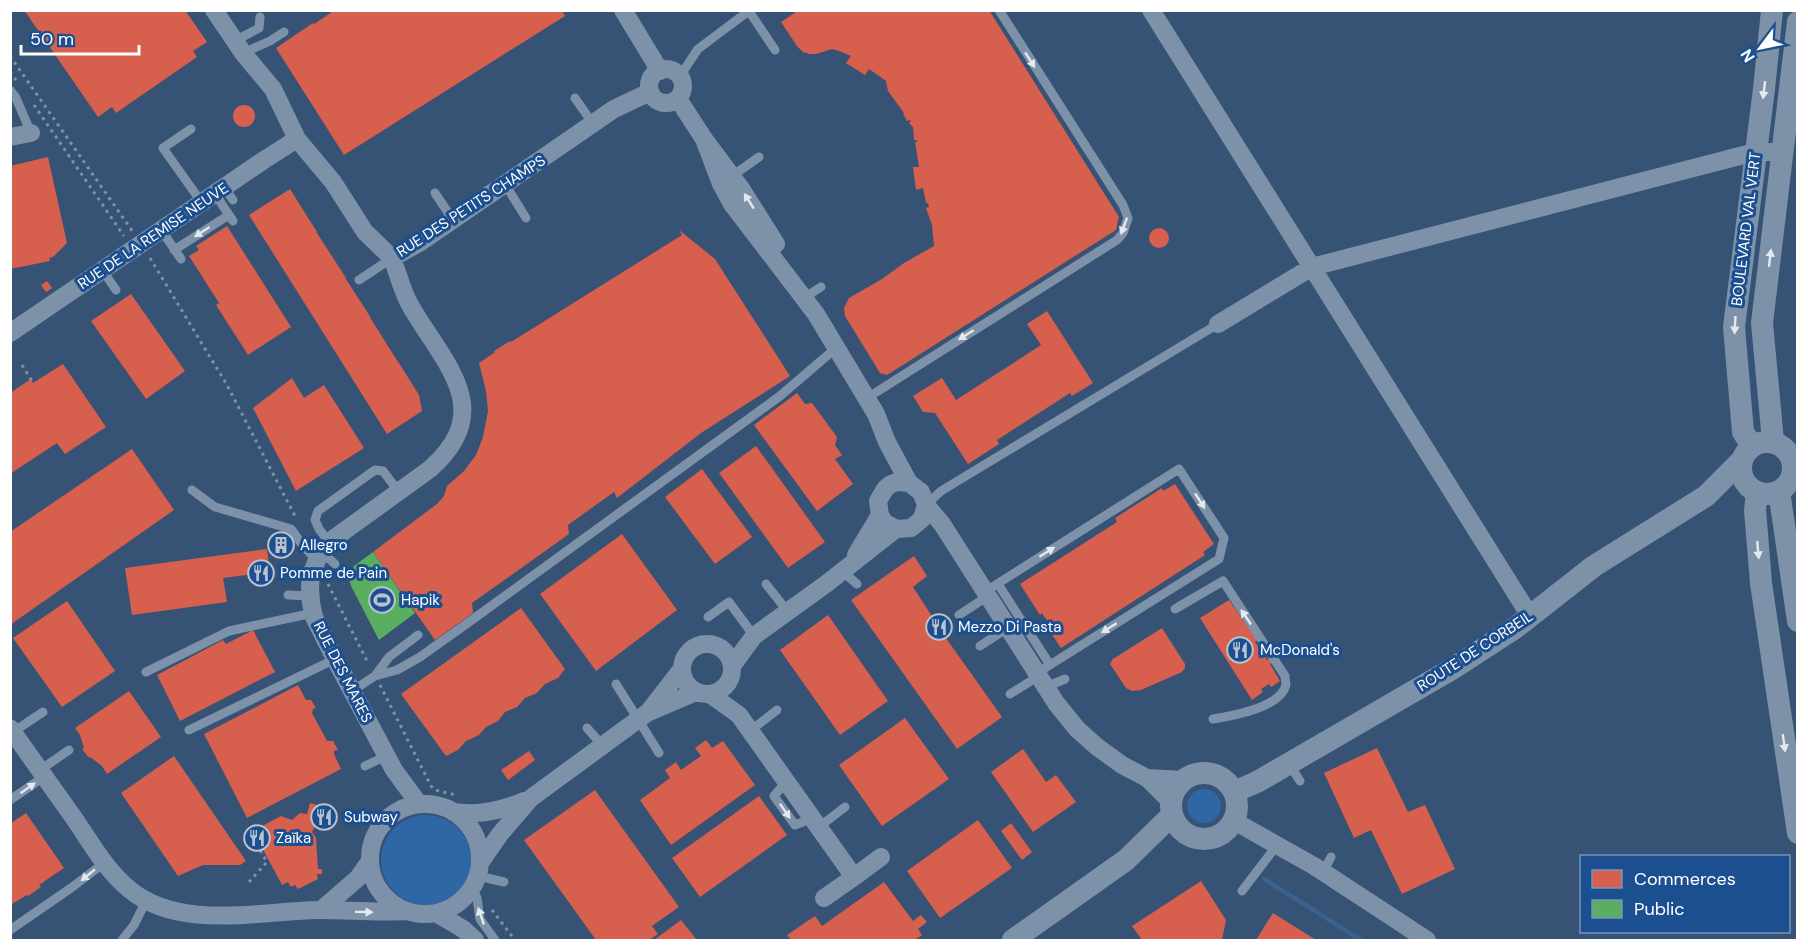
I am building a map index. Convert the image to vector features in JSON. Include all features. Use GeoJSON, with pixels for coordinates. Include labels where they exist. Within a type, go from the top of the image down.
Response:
{"type":"FeatureCollection","features":[{"type":"Feature","properties":{"kind":"street","name":"RUE DES PETITS CHAMPS"},"geometry":{"type":"LineString","coordinates":[[214,10],[239,47],[273,89],[297,139],[333,182],[365,232],[392,258],[419,243],[614,109],[650,92]]}},
{"type":"Feature","properties":{"kind":"street"},"geometry":{"type":"LineString","coordinates":[[623,10],[660,71]]}},
{"type":"Feature","properties":{"kind":"street"},"geometry":{"type":"LineString","coordinates":[[1151,10],[1530,616]]}},
{"type":"Feature","properties":{"kind":"street","name":"BOULEVARD VAL VERT"},"geometry":{"type":"LineString","coordinates":[[1755,449],[1743,432],[1734,327],[1772,10]]}},
{"type":"Feature","properties":{"kind":"street","name":"BOULEVARD VAL VERT"},"geometry":{"type":"LineString","coordinates":[[1755,449],[1762,323],[1797,22]]}},
{"type":"Feature","properties":{"kind":"street"},"geometry":{"type":"LineString","coordinates":[[671,70],[680,76],[684,85],[678,99],[674,102],[663,103],[653,98],[650,92],[652,77],[660,71],[671,70]]}},
{"type":"Feature","properties":{"kind":"street"},"geometry":{"type":"LineString","coordinates":[[678,99],[704,140],[732,204],[816,314],[876,414],[887,442],[909,483],[921,492],[926,506],[942,524],[968,564]]}},
{"type":"Feature","properties":{"kind":"street"},"geometry":{"type":"LineString","coordinates":[[10,137],[31,133]]}},
{"type":"Feature","properties":{"kind":"street","name":"RUE DE LA REMISE NEUVE"},"geometry":{"type":"LineString","coordinates":[[10,333],[139,246],[219,196],[297,139]]}},
{"type":"Feature","properties":{"kind":"street"},"geometry":{"type":"LineString","coordinates":[[1218,324],[1312,267],[1755,153],[1782,152]]}},
{"type":"Feature","properties":{"kind":"street"},"geometry":{"type":"LineString","coordinates":[[722,183],[814,291],[816,314]]}},
{"type":"Feature","properties":{"kind":"street"},"geometry":{"type":"LineString","coordinates":[[312,605],[311,575],[326,554],[404,484],[435,471],[459,434],[462,404],[460,390],[454,375],[409,303],[392,258]]}},
{"type":"Feature","properties":{"kind":"street"},"geometry":{"type":"LineString","coordinates":[[887,442],[891,484]]}},
{"type":"Feature","properties":{"kind":"street"},"geometry":{"type":"LineString","coordinates":[[1781,477],[1742,477],[1755,449],[1781,445],[1788,451],[1781,477],[1797,621]]}},
{"type":"Feature","properties":{"kind":"street","name":"ROUTE DE CORBEIL"},"geometry":{"type":"LineString","coordinates":[[1234,792],[1257,782],[1294,772],[1515,628],[1594,566],[1706,496],[1755,449]]}},
{"type":"Feature","properties":{"kind":"street"},"geometry":{"type":"LineString","coordinates":[[1781,477],[1755,510],[1761,583],[1797,833]]}},
{"type":"Feature","properties":{"kind":"street","name":"ROUTE DE CORBEIL"},"geometry":{"type":"LineString","coordinates":[[1706,496],[1781,477]]}},
{"type":"Feature","properties":{"kind":"street"},"geometry":{"type":"LineString","coordinates":[[909,483],[891,484],[885,489],[878,501],[880,515],[889,526],[903,530],[917,524],[922,519],[926,506]]}},
{"type":"Feature","properties":{"kind":"street"},"geometry":{"type":"LineString","coordinates":[[846,567],[880,515]]}},
{"type":"Feature","properties":{"kind":"street"},"geometry":{"type":"LineString","coordinates":[[917,524],[934,534],[968,564],[991,590],[1009,627],[1043,675],[1056,703],[1077,729],[1122,765],[1147,778],[1171,808],[1177,826],[1186,835],[1208,840],[1218,837],[1227,830],[1237,812],[1234,792],[1218,776],[1206,773],[1194,774],[1184,780],[1175,790],[1171,808],[1126,860]]}},
{"type":"Feature","properties":{"kind":"street"},"geometry":{"type":"LineString","coordinates":[[717,646],[754,636],[896,529]]}},
{"type":"Feature","properties":{"kind":"street","name":"RUE DES MARES"},"geometry":{"type":"LineString","coordinates":[[312,605],[335,659],[390,763],[401,792],[397,812]]}},
{"type":"Feature","properties":{"kind":"street"},"geometry":{"type":"LineString","coordinates":[[12,730],[104,862],[130,890],[147,901],[170,910],[202,915],[321,910],[436,913],[459,903],[485,878],[500,834],[531,798],[642,717],[703,693],[721,690],[754,636]]}},
{"type":"Feature","properties":{"kind":"street"},"geometry":{"type":"LineString","coordinates":[[739,715],[703,693],[688,687],[681,670],[688,651],[707,644],[717,646],[724,651],[729,658],[739,715],[854,877]]}},
{"type":"Feature","properties":{"kind":"street"},"geometry":{"type":"LineString","coordinates":[[642,717],[681,670]]}},
{"type":"Feature","properties":{"kind":"street","name":"RUE DES MARES"},"geometry":{"type":"LineString","coordinates":[[390,763],[419,804]]}},
{"type":"Feature","properties":{"kind":"street"},"geometry":{"type":"LineString","coordinates":[[1147,778],[1184,780]]}},
{"type":"Feature","properties":{"kind":"street"},"geometry":{"type":"LineString","coordinates":[[406,911],[392,903],[381,892],[373,877],[370,861],[372,846],[377,833],[386,821],[397,812],[419,804],[458,804],[470,814],[489,813],[531,798]]}},
{"type":"Feature","properties":{"kind":"street"},"geometry":{"type":"LineString","coordinates":[[458,804],[465,821],[474,834],[485,878]]}},
{"type":"Feature","properties":{"kind":"street"},"geometry":{"type":"LineString","coordinates":[[1234,821],[1273,850],[1327,865],[1427,940]]}},
{"type":"Feature","properties":{"kind":"street"},"geometry":{"type":"LineString","coordinates":[[1012,940],[1126,860],[1186,835]]}},
{"type":"Feature","properties":{"kind":"street"},"geometry":{"type":"LineString","coordinates":[[824,898],[881,857]]}},
{"type":"Feature","properties":{"kind":"street"},"geometry":{"type":"LineString","coordinates":[[321,910],[358,878],[370,861]]}},
{"type":"Feature","properties":{"kind":"street"},"geometry":{"type":"LineString","coordinates":[[436,913],[469,937]]}},
{"type":"Feature","properties":{"kind":"lane"},"geometry":{"type":"LineString","coordinates":[[867,398],[1117,240],[1123,233],[1128,218],[1123,205],[999,10]]}},
{"type":"Feature","properties":{"kind":"lane"},"geometry":{"type":"LineString","coordinates":[[680,76],[698,49],[751,11],[775,50]]}},
{"type":"Feature","properties":{"kind":"lane"},"geometry":{"type":"LineString","coordinates":[[239,47],[259,28],[261,17]]}},
{"type":"Feature","properties":{"kind":"lane"},"geometry":{"type":"LineString","coordinates":[[239,47],[270,41],[284,32]]}},
{"type":"Feature","properties":{"kind":"lane"},"geometry":{"type":"LineString","coordinates":[[10,90],[16,98],[31,133]]}},
{"type":"Feature","properties":{"kind":"lane"},"geometry":{"type":"LineString","coordinates":[[575,98],[593,124]]}},
{"type":"Feature","properties":{"kind":"lane"},"geometry":{"type":"LineString","coordinates":[[174,249],[231,218],[219,196],[163,148],[191,129]]}},
{"type":"Feature","properties":{"kind":"lane"},"geometry":{"type":"LineString","coordinates":[[722,183],[759,157]]}},
{"type":"Feature","properties":{"kind":"lane"},"geometry":{"type":"LineString","coordinates":[[505,184],[526,218]]}},
{"type":"Feature","properties":{"kind":"lane"},"geometry":{"type":"LineString","coordinates":[[435,193],[453,220]]}},
{"type":"Feature","properties":{"kind":"lane"},"geometry":{"type":"LineString","coordinates":[[162,231],[180,259]]}},
{"type":"Feature","properties":{"kind":"lane"},"geometry":{"type":"LineString","coordinates":[[359,280],[392,258]]}},
{"type":"Feature","properties":{"kind":"lane"},"geometry":{"type":"LineString","coordinates":[[103,271],[116,290]]}},
{"type":"Feature","properties":{"kind":"lane"},"geometry":{"type":"LineString","coordinates":[[926,506],[941,491],[1218,324]]}},
{"type":"Feature","properties":{"kind":"lane"},"geometry":{"type":"LineString","coordinates":[[352,691],[375,676],[397,670],[420,657],[780,396],[836,348]]}},
{"type":"Feature","properties":{"kind":"lane"},"geometry":{"type":"LineString","coordinates":[[959,615],[991,590],[1179,469],[1224,538],[1219,559],[1043,675],[1010,694]]}},
{"type":"Feature","properties":{"kind":"lane"},"geometry":{"type":"LineString","coordinates":[[326,554],[315,520],[318,511],[375,470],[383,471],[404,484]]}},
{"type":"Feature","properties":{"kind":"lane"},"geometry":{"type":"LineString","coordinates":[[192,490],[215,507],[291,529],[304,547],[326,554]]}},
{"type":"Feature","properties":{"kind":"lane"},"geometry":{"type":"LineString","coordinates":[[846,567],[857,584]]}},
{"type":"Feature","properties":{"kind":"lane"},"geometry":{"type":"LineString","coordinates":[[1175,609],[1222,581],[1285,676],[1281,687],[1238,715],[1213,719]]}},
{"type":"Feature","properties":{"kind":"lane"},"geometry":{"type":"LineString","coordinates":[[766,584],[788,612]]}},
{"type":"Feature","properties":{"kind":"lane"},"geometry":{"type":"LineString","coordinates":[[991,590],[1043,675],[1065,679]]}},
{"type":"Feature","properties":{"kind":"lane"},"geometry":{"type":"LineString","coordinates":[[288,595],[312,605]]}},
{"type":"Feature","properties":{"kind":"lane"},"geometry":{"type":"LineString","coordinates":[[708,617],[729,602],[754,636]]}},
{"type":"Feature","properties":{"kind":"lane"},"geometry":{"type":"LineString","coordinates":[[146,672],[229,630],[312,605]]}},
{"type":"Feature","properties":{"kind":"lane"},"geometry":{"type":"LineString","coordinates":[[980,646],[1009,627]]}},
{"type":"Feature","properties":{"kind":"lane"},"geometry":{"type":"LineString","coordinates":[[375,676],[389,657],[418,635]]}},
{"type":"Feature","properties":{"kind":"lane"},"geometry":{"type":"LineString","coordinates":[[189,730],[335,659]]}},
{"type":"Feature","properties":{"kind":"lane"},"geometry":{"type":"LineString","coordinates":[[616,684],[642,717],[659,753]]}},
{"type":"Feature","properties":{"kind":"lane"},"geometry":{"type":"LineString","coordinates":[[750,731],[777,711]]}},
{"type":"Feature","properties":{"kind":"lane"},"geometry":{"type":"LineString","coordinates":[[12,730],[43,712]]}},
{"type":"Feature","properties":{"kind":"lane"},"geometry":{"type":"LineString","coordinates":[[587,728],[602,745]]}},
{"type":"Feature","properties":{"kind":"lane"},"geometry":{"type":"LineString","coordinates":[[10,800],[69,750]]}},
{"type":"Feature","properties":{"kind":"lane"},"geometry":{"type":"LineString","coordinates":[[365,766],[390,763]]}},
{"type":"Feature","properties":{"kind":"lane"},"geometry":{"type":"LineString","coordinates":[[816,822],[845,807]]}},
{"type":"Feature","properties":{"kind":"lane"},"geometry":{"type":"LineString","coordinates":[[1242,891],[1273,850]]}},
{"type":"Feature","properties":{"kind":"lane"},"geometry":{"type":"LineString","coordinates":[[10,930],[104,862]]}},
{"type":"Feature","properties":{"kind":"lane"},"geometry":{"type":"LineString","coordinates":[[485,878],[477,898],[480,919],[495,940]]}},
{"type":"Feature","properties":{"kind":"lane"},"geometry":{"type":"LineString","coordinates":[[122,940],[134,925],[147,901]]}},
{"type":"Feature","properties":{"kind":"path"},"geometry":{"type":"LineString","coordinates":[[10,56],[139,246],[227,385],[298,522]]}},
{"type":"Feature","properties":{"kind":"path"},"geometry":{"type":"LineString","coordinates":[[10,72],[16,80]]}},
{"type":"Feature","properties":{"kind":"path"},"geometry":{"type":"LineString","coordinates":[[28,97],[126,239],[139,246]]}},
{"type":"Feature","properties":{"kind":"path"},"geometry":{"type":"LineString","coordinates":[[22,365],[32,381]]}},
{"type":"Feature","properties":{"kind":"path"},"geometry":{"type":"LineString","coordinates":[[326,554],[375,676],[431,786],[458,804]]}},
{"type":"Feature","properties":{"kind":"path"},"geometry":{"type":"LineString","coordinates":[[249,882],[267,862],[254,840],[257,838]]}},
{"type":"Feature","properties":{"kind":"path"},"geometry":{"type":"LineString","coordinates":[[485,878],[489,896],[488,905],[516,940]]}},
{"type":"Feature","properties":{"kind":"shaded area"},"geometry":{"type":"Polygon","coordinates":[[[1204,789],[1216,794],[1221,806],[1216,818],[1204,823],[1192,818],[1187,806],[1192,794],[1204,789]]]}},
{"type":"Feature","properties":{"kind":"shaded area"},"geometry":{"type":"Polygon","coordinates":[[[426,815],[443,818],[458,828],[468,843],[471,860],[468,877],[458,892],[443,902],[426,905],[409,902],[394,892],[384,877],[381,860],[384,843],[394,828],[409,818],[426,815]]]}},
{"type":"Feature","properties":{"kind":"building: Commerces"},"geometry":{"type":"Polygon","coordinates":[[[24,10],[185,10],[207,42],[193,51],[197,57],[116,113],[112,107],[98,117],[24,10]]]}},
{"type":"Feature","properties":{"kind":"building: Commerces"},"geometry":{"type":"Polygon","coordinates":[[[335,10],[562,10],[565,16],[344,155],[276,48],[335,10]]]}},
{"type":"Feature","properties":{"kind":"building: Commerces"},"geometry":{"type":"Polygon","coordinates":[[[799,10],[989,10],[1119,217],[1116,230],[887,375],[880,373],[845,316],[844,308],[849,298],[934,246],[932,225],[926,208],[929,207],[928,203],[926,203],[923,188],[916,190],[913,167],[919,167],[915,142],[917,140],[914,140],[913,127],[909,123],[911,121],[907,121],[888,91],[886,81],[869,69],[865,75],[846,63],[851,56],[839,51],[832,49],[810,54],[803,52],[797,46],[781,22],[799,10]]]}},
{"type":"Feature","properties":{"kind":"building: Commerces"},"geometry":{"type":"Polygon","coordinates":[[[244,105],[252,108],[255,116],[252,124],[244,127],[236,124],[233,116],[236,108],[244,105]]]}},
{"type":"Feature","properties":{"kind":"building: Commerces"},"geometry":{"type":"Polygon","coordinates":[[[48,157],[67,243],[49,258],[50,261],[10,269],[10,166],[48,157]]]}},
{"type":"Feature","properties":{"kind":"building: Commerces"},"geometry":{"type":"Polygon","coordinates":[[[290,189],[419,395],[422,411],[387,434],[249,215],[290,189]]]}},
{"type":"Feature","properties":{"kind":"building: Commerces"},"geometry":{"type":"Polygon","coordinates":[[[227,226],[291,327],[248,355],[216,305],[219,303],[189,256],[199,250],[196,246],[227,226]]]}},
{"type":"Feature","properties":{"kind":"building: Commerces"},"geometry":{"type":"Polygon","coordinates":[[[1159,228],[1166,231],[1169,238],[1166,245],[1159,248],[1152,245],[1149,238],[1152,231],[1159,228]]]}},
{"type":"Feature","properties":{"kind":"building: Commerces"},"geometry":{"type":"Polygon","coordinates":[[[679,230],[715,259],[790,376],[701,433],[617,498],[614,492],[568,525],[569,534],[472,603],[473,613],[435,640],[373,552],[437,504],[444,496],[447,486],[464,471],[476,455],[483,437],[488,411],[479,363],[494,351],[682,235],[679,230]]]}},
{"type":"Feature","properties":{"kind":"building: Commerces"},"geometry":{"type":"Polygon","coordinates":[[[47,281],[52,288],[46,292],[41,285],[47,281]]]}},
{"type":"Feature","properties":{"kind":"building: Commerces"},"geometry":{"type":"Polygon","coordinates":[[[131,294],[185,371],[146,399],[91,321],[131,294]]]}},
{"type":"Feature","properties":{"kind":"building: Commerces"},"geometry":{"type":"Polygon","coordinates":[[[1047,311],[1093,383],[1072,396],[1070,393],[997,440],[999,444],[968,464],[935,413],[923,412],[913,396],[942,378],[956,400],[1041,345],[1027,324],[1047,311]]]}},
{"type":"Feature","properties":{"kind":"building: Commerces"},"geometry":{"type":"Polygon","coordinates":[[[63,364],[106,427],[65,454],[57,443],[10,474],[10,393],[31,379],[33,383],[63,364]]]}},
{"type":"Feature","properties":{"kind":"building: Commerces"},"geometry":{"type":"Polygon","coordinates":[[[292,378],[304,398],[324,385],[364,448],[296,491],[253,408],[292,378]]]}},
{"type":"Feature","properties":{"kind":"building: Commerces"},"geometry":{"type":"Polygon","coordinates":[[[797,393],[805,404],[812,403],[837,437],[835,445],[842,455],[835,459],[853,484],[817,511],[754,425],[797,393]]]}},
{"type":"Feature","properties":{"kind":"building: Commerces"},"geometry":{"type":"Polygon","coordinates":[[[756,446],[825,542],[788,568],[719,473],[756,446]]]}},
{"type":"Feature","properties":{"kind":"building: Commerces"},"geometry":{"type":"Polygon","coordinates":[[[132,449],[174,510],[10,625],[10,532],[132,449]]]}},
{"type":"Feature","properties":{"kind":"building: Commerces"},"geometry":{"type":"Polygon","coordinates":[[[702,469],[752,537],[715,564],[665,497],[702,469]]]}},
{"type":"Feature","properties":{"kind":"building: Commerces"},"geometry":{"type":"Polygon","coordinates":[[[1175,484],[1214,544],[1203,552],[1205,555],[1061,648],[1049,630],[1052,628],[1042,613],[1040,615],[1020,584],[1117,522],[1115,518],[1162,488],[1163,491],[1175,484]]]}},
{"type":"Feature","properties":{"kind":"building: Commerces"},"geometry":{"type":"Polygon","coordinates":[[[622,534],[677,610],[596,671],[540,594],[622,534]]]}},
{"type":"Feature","properties":{"kind":"building: Commerces","name":"Allegro"},"geometry":{"type":"Polygon","coordinates":[[[283,540],[287,548],[275,553],[273,549],[277,547],[275,543],[283,540]]]}},
{"type":"Feature","properties":{"kind":"building: Commerces"},"geometry":{"type":"Polygon","coordinates":[[[267,549],[270,572],[223,578],[227,602],[132,615],[125,568],[267,549]]]}},
{"type":"Feature","properties":{"kind":"building: Commerces"},"geometry":{"type":"Polygon","coordinates":[[[914,556],[927,576],[913,587],[1002,717],[957,749],[851,600],[914,556]]]}},
{"type":"Feature","properties":{"kind":"building: Commerces","name":"McDonald's"},"geometry":{"type":"Polygon","coordinates":[[[1229,600],[1257,640],[1255,642],[1267,660],[1269,659],[1272,663],[1270,664],[1280,681],[1271,687],[1269,684],[1261,689],[1263,692],[1252,700],[1200,618],[1229,600]]]}},
{"type":"Feature","properties":{"kind":"building: Commerces"},"geometry":{"type":"Polygon","coordinates":[[[67,601],[115,671],[62,707],[13,638],[67,601]]]}},
{"type":"Feature","properties":{"kind":"building: Commerces"},"geometry":{"type":"Polygon","coordinates":[[[521,608],[565,669],[558,678],[545,684],[537,693],[525,698],[517,707],[505,712],[498,721],[486,727],[479,735],[466,741],[458,750],[446,756],[401,694],[521,608]]]}},
{"type":"Feature","properties":{"kind":"building: Commerces"},"geometry":{"type":"Polygon","coordinates":[[[828,615],[888,701],[840,735],[780,650],[828,615]]]}},
{"type":"Feature","properties":{"kind":"building: Commerces"},"geometry":{"type":"Polygon","coordinates":[[[985,624],[989,631],[983,635],[979,628],[985,624]]]}},
{"type":"Feature","properties":{"kind":"building: Commerces"},"geometry":{"type":"Polygon","coordinates":[[[1162,628],[1185,664],[1185,668],[1182,672],[1141,690],[1132,691],[1126,688],[1110,664],[1113,659],[1162,628]]]}},
{"type":"Feature","properties":{"kind":"building: Commerces"},"geometry":{"type":"Polygon","coordinates":[[[253,630],[275,672],[180,721],[157,675],[223,640],[226,644],[253,630]]]}},
{"type":"Feature","properties":{"kind":"building: Commerces"},"geometry":{"type":"Polygon","coordinates":[[[298,685],[306,700],[311,700],[316,708],[312,713],[327,741],[333,741],[338,750],[334,751],[334,754],[341,769],[247,818],[204,734],[298,685]]]}},
{"type":"Feature","properties":{"kind":"building: Commerces"},"geometry":{"type":"Polygon","coordinates":[[[129,691],[161,737],[107,774],[102,766],[89,758],[82,749],[84,748],[80,735],[75,728],[129,691]]]}},
{"type":"Feature","properties":{"kind":"building: Commerces"},"geometry":{"type":"Polygon","coordinates":[[[905,718],[949,779],[882,826],[839,765],[905,718]]]}},
{"type":"Feature","properties":{"kind":"building: Commerces"},"geometry":{"type":"Polygon","coordinates":[[[706,740],[712,748],[723,741],[755,785],[671,845],[640,800],[670,778],[665,770],[676,762],[681,770],[701,756],[695,748],[706,740]]]}},
{"type":"Feature","properties":{"kind":"building: Commerces"},"geometry":{"type":"Polygon","coordinates":[[[1377,748],[1408,812],[1425,805],[1455,869],[1402,894],[1371,830],[1354,838],[1324,773],[1377,748]]]}},
{"type":"Feature","properties":{"kind":"building: Commerces"},"geometry":{"type":"Polygon","coordinates":[[[1023,749],[1046,782],[1056,775],[1076,802],[1033,832],[991,772],[1023,749]]]}},
{"type":"Feature","properties":{"kind":"building: Commerces"},"geometry":{"type":"Polygon","coordinates":[[[529,751],[535,760],[508,780],[501,770],[529,751]]]}},
{"type":"Feature","properties":{"kind":"building: Commerces"},"geometry":{"type":"Polygon","coordinates":[[[174,756],[246,861],[240,865],[203,865],[178,876],[121,793],[174,756]]]}},
{"type":"Feature","properties":{"kind":"building: Commerces"},"geometry":{"type":"Polygon","coordinates":[[[595,790],[679,907],[652,926],[658,934],[649,940],[596,940],[524,840],[595,790]]]}},
{"type":"Feature","properties":{"kind":"building: Commerces"},"geometry":{"type":"Polygon","coordinates":[[[759,796],[787,835],[700,897],[672,858],[759,796]]]}},
{"type":"Feature","properties":{"kind":"building: Commerces"},"geometry":{"type":"Polygon","coordinates":[[[310,803],[320,806],[323,825],[315,826],[312,832],[316,838],[318,869],[322,869],[322,874],[317,874],[318,879],[298,889],[295,885],[291,887],[288,882],[282,885],[253,831],[281,816],[292,820],[300,813],[307,814],[310,803]]]}},
{"type":"Feature","properties":{"kind":"building: Commerces"},"geometry":{"type":"Polygon","coordinates":[[[26,813],[64,868],[39,885],[41,887],[28,896],[10,905],[10,824],[26,813]]]}},
{"type":"Feature","properties":{"kind":"building: Commerces"},"geometry":{"type":"Polygon","coordinates":[[[978,820],[1012,868],[940,918],[907,871],[978,820]]]}},
{"type":"Feature","properties":{"kind":"building: Commerces"},"geometry":{"type":"Polygon","coordinates":[[[1011,823],[1032,852],[1022,860],[1001,831],[1011,823]]]}},
{"type":"Feature","properties":{"kind":"building: Commerces"},"geometry":{"type":"Polygon","coordinates":[[[1201,881],[1226,920],[1222,940],[1142,940],[1132,926],[1201,881]]]}},
{"type":"Feature","properties":{"kind":"building: Commerces"},"geometry":{"type":"Polygon","coordinates":[[[884,882],[913,921],[921,915],[927,922],[918,929],[922,935],[915,940],[791,940],[787,935],[815,916],[822,926],[884,882]]]}},
{"type":"Feature","properties":{"kind":"building: Commerces"},"geometry":{"type":"Polygon","coordinates":[[[1273,913],[1316,940],[1256,940],[1273,913]]]}},
{"type":"Feature","properties":{"kind":"building: Commerces"},"geometry":{"type":"Polygon","coordinates":[[[681,920],[697,940],[654,940],[681,920]]]}},
{"type":"Feature","properties":{"kind":"building: Public","name":"Hapik"},"geometry":{"type":"Polygon","coordinates":[[[373,552],[415,613],[379,640],[349,578],[354,566],[373,552]]]}},
{"type":"Feature","properties":{"kind":"waterway"},"geometry":{"type":"LineString","coordinates":[[1264,879],[1361,940]]}},
{"type":"Feature","properties":{"kind":"place","name":"Allegro"},"geometry":{"type":"Point","coordinates":[281,545]}},
{"type":"Feature","properties":{"kind":"place","name":"Pomme de Pain"},"geometry":{"type":"Point","coordinates":[261,573]}},
{"type":"Feature","properties":{"kind":"place","name":"Hapik"},"geometry":{"type":"Point","coordinates":[382,600]}},
{"type":"Feature","properties":{"kind":"place","name":"Mezzo Di Pasta"},"geometry":{"type":"Point","coordinates":[939,627]}},
{"type":"Feature","properties":{"kind":"place","name":"McDonald's"},"geometry":{"type":"Point","coordinates":[1240,650]}},
{"type":"Feature","properties":{"kind":"place","name":"Subway"},"geometry":{"type":"Point","coordinates":[324,817]}},
{"type":"Feature","properties":{"kind":"place","name":"Zaïka"},"geometry":{"type":"Point","coordinates":[257,838]}}]}
